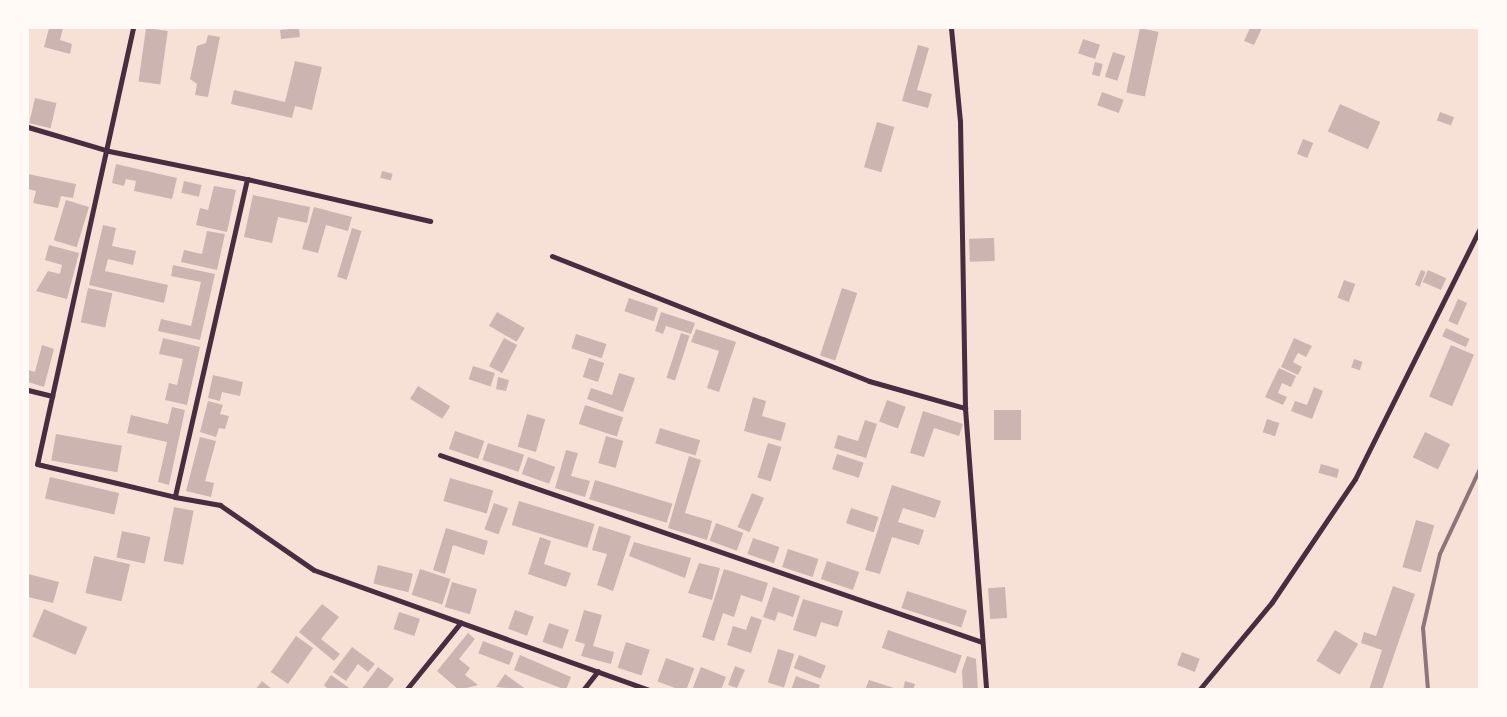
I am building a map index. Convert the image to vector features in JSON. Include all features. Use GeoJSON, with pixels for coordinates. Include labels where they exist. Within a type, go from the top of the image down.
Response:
{"type":"FeatureCollection","features":[{"type":"Feature","properties":{"kind":"street"},"geometry":{"type":"LineString","coordinates":[[132,28],[109,151],[37,464],[175,497],[220,505],[314,570],[650,690]]}},
{"type":"Feature","properties":{"kind":"street"},"geometry":{"type":"LineString","coordinates":[[951,28],[960,121],[965,408],[986,690]]}},
{"type":"Feature","properties":{"kind":"street"},"geometry":{"type":"LineString","coordinates":[[28,127],[109,151],[247,178],[430,221]]}},
{"type":"Feature","properties":{"kind":"street"},"geometry":{"type":"LineString","coordinates":[[175,497],[247,178]]}},
{"type":"Feature","properties":{"kind":"street"},"geometry":{"type":"LineString","coordinates":[[1199,690],[1272,602],[1355,479],[1480,228]]}},
{"type":"Feature","properties":{"kind":"street"},"geometry":{"type":"LineString","coordinates":[[552,256],[869,381],[965,408]]}},
{"type":"Feature","properties":{"kind":"street"},"geometry":{"type":"LineString","coordinates":[[28,390],[52,396]]}},
{"type":"Feature","properties":{"kind":"street"},"geometry":{"type":"LineString","coordinates":[[440,455],[982,642]]}},
{"type":"Feature","properties":{"kind":"street"},"geometry":{"type":"LineString","coordinates":[[406,690],[461,622]]}},
{"type":"Feature","properties":{"kind":"street"},"geometry":{"type":"LineString","coordinates":[[583,690],[598,671]]}},
{"type":"Feature","properties":{"kind":"building"},"geometry":{"type":"Polygon","coordinates":[[[49,28],[63,28],[60,40],[72,44],[70,54],[44,47],[49,28]]]}},
{"type":"Feature","properties":{"kind":"building"},"geometry":{"type":"Polygon","coordinates":[[[146,28],[168,31],[160,85],[138,81],[146,28]]]}},
{"type":"Feature","properties":{"kind":"building"},"geometry":{"type":"Polygon","coordinates":[[[299,28],[300,37],[281,39],[280,30],[299,28]]]}},
{"type":"Feature","properties":{"kind":"building"},"geometry":{"type":"Polygon","coordinates":[[[1140,28],[1159,32],[1145,97],[1126,93],[1140,28]]]}},
{"type":"Feature","properties":{"kind":"building"},"geometry":{"type":"Polygon","coordinates":[[[1250,28],[1262,28],[1254,45],[1244,41],[1250,28]]]}},
{"type":"Feature","properties":{"kind":"building"},"geometry":{"type":"Polygon","coordinates":[[[208,35],[220,37],[208,97],[195,95],[197,84],[190,79],[197,46],[206,43],[208,35]]]}},
{"type":"Feature","properties":{"kind":"building"},"geometry":{"type":"Polygon","coordinates":[[[1083,39],[1100,45],[1095,59],[1078,53],[1083,39]]]}},
{"type":"Feature","properties":{"kind":"building"},"geometry":{"type":"Polygon","coordinates":[[[918,45],[929,48],[917,90],[932,94],[928,108],[902,101],[918,45]]]}},
{"type":"Feature","properties":{"kind":"building"},"geometry":{"type":"Polygon","coordinates":[[[1113,52],[1125,56],[1117,81],[1105,77],[1113,52]]]}},
{"type":"Feature","properties":{"kind":"building"},"geometry":{"type":"Polygon","coordinates":[[[295,61],[322,67],[312,110],[295,106],[292,118],[231,104],[234,90],[285,102],[295,61]]]}},
{"type":"Feature","properties":{"kind":"building"},"geometry":{"type":"Polygon","coordinates":[[[1095,62],[1103,64],[1100,77],[1092,75],[1095,62]]]}},
{"type":"Feature","properties":{"kind":"building"},"geometry":{"type":"Polygon","coordinates":[[[1102,92],[1124,100],[1119,113],[1097,105],[1102,92]]]}},
{"type":"Feature","properties":{"kind":"building"},"geometry":{"type":"Polygon","coordinates":[[[35,98],[56,103],[51,128],[29,123],[35,98]]]}},
{"type":"Feature","properties":{"kind":"building"},"geometry":{"type":"Polygon","coordinates":[[[1340,104],[1380,122],[1368,149],[1328,131],[1340,104]]]}},
{"type":"Feature","properties":{"kind":"building"},"geometry":{"type":"Polygon","coordinates":[[[1440,112],[1454,117],[1451,126],[1437,120],[1440,112]]]}},
{"type":"Feature","properties":{"kind":"building"},"geometry":{"type":"Polygon","coordinates":[[[877,122],[894,127],[881,172],[864,167],[877,122]]]}},
{"type":"Feature","properties":{"kind":"building"},"geometry":{"type":"Polygon","coordinates":[[[1303,139],[1313,143],[1307,158],[1297,154],[1303,139]]]}},
{"type":"Feature","properties":{"kind":"building"},"geometry":{"type":"Polygon","coordinates":[[[116,164],[177,178],[172,199],[134,191],[136,181],[126,179],[124,186],[112,183],[116,164]]]}},
{"type":"Feature","properties":{"kind":"building"},"geometry":{"type":"Polygon","coordinates":[[[382,171],[393,174],[391,181],[380,178],[382,171]]]}},
{"type":"Feature","properties":{"kind":"building"},"geometry":{"type":"Polygon","coordinates":[[[28,174],[76,184],[73,198],[61,196],[58,208],[33,203],[36,191],[28,189],[28,174]]]}},
{"type":"Feature","properties":{"kind":"building"},"geometry":{"type":"Polygon","coordinates":[[[184,181],[202,185],[199,197],[181,193],[184,181]]]}},
{"type":"Feature","properties":{"kind":"building"},"geometry":{"type":"Polygon","coordinates":[[[214,186],[236,190],[227,232],[196,225],[200,208],[208,210],[214,186]]]}},
{"type":"Feature","properties":{"kind":"building"},"geometry":{"type":"Polygon","coordinates":[[[253,195],[310,207],[307,223],[278,217],[272,243],[244,237],[253,195]]]}},
{"type":"Feature","properties":{"kind":"building"},"geometry":{"type":"Polygon","coordinates":[[[66,200],[89,207],[77,247],[54,240],[66,200]]]}},
{"type":"Feature","properties":{"kind":"building"},"geometry":{"type":"Polygon","coordinates":[[[314,207],[352,217],[348,231],[326,225],[318,253],[302,249],[314,207]]]}},
{"type":"Feature","properties":{"kind":"building"},"geometry":{"type":"Polygon","coordinates":[[[103,225],[116,228],[112,246],[136,251],[133,265],[108,259],[105,271],[168,285],[164,303],[89,285],[103,225]]]}},
{"type":"Feature","properties":{"kind":"building"},"geometry":{"type":"Polygon","coordinates":[[[352,228],[362,231],[347,280],[337,277],[352,228]]]}},
{"type":"Feature","properties":{"kind":"building"},"geometry":{"type":"Polygon","coordinates":[[[207,231],[225,234],[217,270],[181,262],[184,250],[202,254],[207,231]]]}},
{"type":"Feature","properties":{"kind":"building"},"geometry":{"type":"Polygon","coordinates":[[[994,238],[995,261],[970,262],[969,239],[994,238]]]}},
{"type":"Feature","properties":{"kind":"building"},"geometry":{"type":"Polygon","coordinates":[[[49,245],[79,253],[67,299],[36,291],[48,271],[60,274],[62,265],[45,260],[49,245]]]}},
{"type":"Feature","properties":{"kind":"building"},"geometry":{"type":"Polygon","coordinates":[[[173,265],[215,274],[200,340],[158,331],[161,319],[191,326],[201,282],[171,276],[173,265]]]}},
{"type":"Feature","properties":{"kind":"building"},"geometry":{"type":"Polygon","coordinates":[[[1421,270],[1426,272],[1420,287],[1415,285],[1421,270]]]}},
{"type":"Feature","properties":{"kind":"building"},"geometry":{"type":"Polygon","coordinates":[[[1428,270],[1446,278],[1441,290],[1423,282],[1428,270]]]}},
{"type":"Feature","properties":{"kind":"building"},"geometry":{"type":"Polygon","coordinates":[[[1344,280],[1355,284],[1349,302],[1338,298],[1344,280]]]}},
{"type":"Feature","properties":{"kind":"building"},"geometry":{"type":"Polygon","coordinates":[[[88,288],[112,293],[105,327],[81,322],[88,288]]]}},
{"type":"Feature","properties":{"kind":"building"},"geometry":{"type":"Polygon","coordinates":[[[842,288],[857,293],[835,360],[820,356],[842,288]]]}},
{"type":"Feature","properties":{"kind":"building"},"geometry":{"type":"Polygon","coordinates":[[[629,298],[658,308],[654,321],[624,311],[629,298]]]}},
{"type":"Feature","properties":{"kind":"building"},"geometry":{"type":"Polygon","coordinates":[[[1458,299],[1467,303],[1457,325],[1448,321],[1458,299]]]}},
{"type":"Feature","properties":{"kind":"building"},"geometry":{"type":"Polygon","coordinates":[[[497,312],[525,328],[517,342],[489,326],[497,312]]]}},
{"type":"Feature","properties":{"kind":"building"},"geometry":{"type":"Polygon","coordinates":[[[661,312],[695,323],[691,334],[666,326],[663,334],[655,331],[661,312]]]}},
{"type":"Feature","properties":{"kind":"building"},"geometry":{"type":"Polygon","coordinates":[[[1446,328],[1470,339],[1466,347],[1442,336],[1446,328]]]}},
{"type":"Feature","properties":{"kind":"building"},"geometry":{"type":"Polygon","coordinates":[[[696,329],[736,342],[719,392],[707,388],[719,351],[691,342],[696,329]]]}},
{"type":"Feature","properties":{"kind":"building"},"geometry":{"type":"Polygon","coordinates":[[[681,333],[690,336],[675,380],[666,378],[681,333]]]}},
{"type":"Feature","properties":{"kind":"building"},"geometry":{"type":"Polygon","coordinates":[[[576,334],[606,344],[602,358],[571,348],[576,334]]]}},
{"type":"Feature","properties":{"kind":"building"},"geometry":{"type":"Polygon","coordinates":[[[163,338],[200,347],[187,405],[165,400],[169,383],[177,385],[183,359],[159,354],[163,338]]]}},
{"type":"Feature","properties":{"kind":"building"},"geometry":{"type":"Polygon","coordinates":[[[504,338],[517,345],[502,373],[489,366],[504,338]]]}},
{"type":"Feature","properties":{"kind":"building"},"geometry":{"type":"Polygon","coordinates":[[[1294,338],[1312,346],[1306,357],[1298,353],[1293,362],[1302,367],[1298,375],[1281,367],[1294,338]]]}},
{"type":"Feature","properties":{"kind":"building"},"geometry":{"type":"Polygon","coordinates":[[[42,345],[54,349],[44,387],[28,382],[28,370],[35,372],[42,345]]]}},
{"type":"Feature","properties":{"kind":"building"},"geometry":{"type":"Polygon","coordinates":[[[1451,345],[1474,355],[1452,406],[1429,397],[1451,345]]]}},
{"type":"Feature","properties":{"kind":"building"},"geometry":{"type":"Polygon","coordinates":[[[589,358],[604,363],[598,382],[583,377],[589,358]]]}},
{"type":"Feature","properties":{"kind":"building"},"geometry":{"type":"Polygon","coordinates":[[[1354,359],[1363,362],[1360,370],[1351,368],[1354,359]]]}},
{"type":"Feature","properties":{"kind":"building"},"geometry":{"type":"Polygon","coordinates":[[[473,366],[495,373],[491,386],[469,379],[473,366]]]}},
{"type":"Feature","properties":{"kind":"building"},"geometry":{"type":"Polygon","coordinates":[[[1279,368],[1296,376],[1291,387],[1282,383],[1278,393],[1287,397],[1283,405],[1265,397],[1279,368]]]}},
{"type":"Feature","properties":{"kind":"building"},"geometry":{"type":"Polygon","coordinates":[[[619,373],[635,378],[623,412],[587,399],[591,388],[612,395],[619,373]]]}},
{"type":"Feature","properties":{"kind":"building"},"geometry":{"type":"Polygon","coordinates":[[[213,375],[243,382],[240,396],[222,392],[220,401],[208,398],[213,375]]]}},
{"type":"Feature","properties":{"kind":"building"},"geometry":{"type":"Polygon","coordinates":[[[498,377],[509,380],[506,391],[496,389],[498,377]]]}},
{"type":"Feature","properties":{"kind":"building"},"geometry":{"type":"Polygon","coordinates":[[[418,386],[450,406],[442,419],[410,399],[418,386]]]}},
{"type":"Feature","properties":{"kind":"building"},"geometry":{"type":"Polygon","coordinates":[[[1314,387],[1323,391],[1312,419],[1291,411],[1295,401],[1307,405],[1314,387]]]}},
{"type":"Feature","properties":{"kind":"building"},"geometry":{"type":"Polygon","coordinates":[[[753,397],[766,401],[762,416],[786,423],[781,441],[744,431],[753,397]]]}},
{"type":"Feature","properties":{"kind":"building"},"geometry":{"type":"Polygon","coordinates":[[[887,400],[906,407],[898,428],[879,422],[887,400]]]}},
{"type":"Feature","properties":{"kind":"building"},"geometry":{"type":"Polygon","coordinates":[[[208,401],[223,405],[220,414],[229,416],[225,429],[219,428],[216,437],[200,432],[208,401]]]}},
{"type":"Feature","properties":{"kind":"building"},"geometry":{"type":"Polygon","coordinates":[[[585,405],[623,417],[617,436],[579,424],[585,405]]]}},
{"type":"Feature","properties":{"kind":"building"},"geometry":{"type":"Polygon","coordinates":[[[172,407],[185,410],[169,485],[158,482],[167,442],[127,433],[131,415],[168,424],[172,407]]]}},
{"type":"Feature","properties":{"kind":"building"},"geometry":{"type":"Polygon","coordinates":[[[994,410],[1021,410],[1021,440],[994,440],[994,410]]]}},
{"type":"Feature","properties":{"kind":"building"},"geometry":{"type":"Polygon","coordinates":[[[923,411],[963,424],[959,436],[934,428],[924,457],[910,453],[923,411]]]}},
{"type":"Feature","properties":{"kind":"building"},"geometry":{"type":"Polygon","coordinates":[[[527,414],[545,419],[536,452],[518,447],[527,414]]]}},
{"type":"Feature","properties":{"kind":"building"},"geometry":{"type":"Polygon","coordinates":[[[1267,419],[1279,423],[1275,436],[1263,432],[1267,419]]]}},
{"type":"Feature","properties":{"kind":"building"},"geometry":{"type":"Polygon","coordinates":[[[865,420],[877,424],[866,458],[834,448],[838,435],[858,441],[865,420]]]}},
{"type":"Feature","properties":{"kind":"building"},"geometry":{"type":"Polygon","coordinates":[[[660,428],[700,440],[695,456],[655,443],[660,428]]]}},
{"type":"Feature","properties":{"kind":"building"},"geometry":{"type":"Polygon","coordinates":[[[455,431],[484,441],[478,459],[449,449],[455,431]]]}},
{"type":"Feature","properties":{"kind":"building"},"geometry":{"type":"Polygon","coordinates":[[[1425,432],[1450,444],[1438,469],[1413,457],[1425,432]]]}},
{"type":"Feature","properties":{"kind":"building"},"geometry":{"type":"Polygon","coordinates":[[[56,434],[122,446],[117,472],[51,461],[56,434]]]}},
{"type":"Feature","properties":{"kind":"building"},"geometry":{"type":"Polygon","coordinates":[[[606,436],[623,441],[616,468],[598,463],[606,436]]]}},
{"type":"Feature","properties":{"kind":"building"},"geometry":{"type":"Polygon","coordinates":[[[200,437],[216,441],[205,481],[214,483],[211,497],[186,491],[200,437]]]}},
{"type":"Feature","properties":{"kind":"building"},"geometry":{"type":"Polygon","coordinates":[[[488,443],[524,455],[519,472],[482,460],[488,443]]]}},
{"type":"Feature","properties":{"kind":"building"},"geometry":{"type":"Polygon","coordinates":[[[768,443],[781,447],[771,482],[757,477],[768,443]]]}},
{"type":"Feature","properties":{"kind":"building"},"geometry":{"type":"Polygon","coordinates":[[[566,450],[578,453],[571,476],[590,481],[585,497],[555,488],[566,450]]]}},
{"type":"Feature","properties":{"kind":"building"},"geometry":{"type":"Polygon","coordinates":[[[837,454],[864,463],[859,478],[832,469],[837,454]]]}},
{"type":"Feature","properties":{"kind":"building"},"geometry":{"type":"Polygon","coordinates":[[[689,456],[701,460],[685,513],[712,521],[707,540],[668,528],[689,456]]]}},
{"type":"Feature","properties":{"kind":"building"},"geometry":{"type":"Polygon","coordinates":[[[528,457],[555,467],[549,484],[522,474],[528,457]]]}},
{"type":"Feature","properties":{"kind":"building"},"geometry":{"type":"Polygon","coordinates":[[[1321,464],[1339,469],[1337,478],[1319,473],[1321,464]]]}},
{"type":"Feature","properties":{"kind":"building"},"geometry":{"type":"Polygon","coordinates":[[[50,477],[119,493],[114,514],[45,498],[50,477]]]}},
{"type":"Feature","properties":{"kind":"building"},"geometry":{"type":"Polygon","coordinates":[[[450,478],[493,490],[487,513],[443,501],[450,478]]]}},
{"type":"Feature","properties":{"kind":"building"},"geometry":{"type":"Polygon","coordinates":[[[595,480],[672,504],[667,523],[589,499],[595,480]]]}},
{"type":"Feature","properties":{"kind":"building"},"geometry":{"type":"Polygon","coordinates":[[[892,485],[941,501],[935,518],[903,508],[898,522],[924,530],[919,545],[892,537],[880,574],[865,570],[892,485]]]}},
{"type":"Feature","properties":{"kind":"building"},"geometry":{"type":"Polygon","coordinates":[[[752,493],[764,498],[750,532],[738,527],[752,493]]]}},
{"type":"Feature","properties":{"kind":"building"},"geometry":{"type":"Polygon","coordinates":[[[519,501],[595,524],[587,548],[512,525],[519,501]]]}},
{"type":"Feature","properties":{"kind":"building"},"geometry":{"type":"Polygon","coordinates":[[[494,503],[508,508],[499,534],[484,529],[494,503]]]}},
{"type":"Feature","properties":{"kind":"building"},"geometry":{"type":"Polygon","coordinates":[[[174,507],[194,511],[183,565],[164,561],[174,507]]]}},
{"type":"Feature","properties":{"kind":"building"},"geometry":{"type":"Polygon","coordinates":[[[851,508],[879,517],[874,532],[846,523],[851,508]]]}},
{"type":"Feature","properties":{"kind":"building"},"geometry":{"type":"Polygon","coordinates":[[[1416,520],[1434,525],[1421,572],[1402,567],[1416,520]]]}},
{"type":"Feature","properties":{"kind":"building"},"geometry":{"type":"Polygon","coordinates":[[[716,523],[743,533],[737,551],[710,541],[716,523]]]}},
{"type":"Feature","properties":{"kind":"building"},"geometry":{"type":"Polygon","coordinates":[[[599,526],[631,536],[613,591],[597,585],[607,554],[592,550],[599,526]]]}},
{"type":"Feature","properties":{"kind":"building"},"geometry":{"type":"Polygon","coordinates":[[[446,528],[488,541],[484,555],[453,545],[445,574],[433,570],[446,528]]]}},
{"type":"Feature","properties":{"kind":"building"},"geometry":{"type":"Polygon","coordinates":[[[122,531],[150,537],[145,563],[116,557],[122,531]]]}},
{"type":"Feature","properties":{"kind":"building"},"geometry":{"type":"Polygon","coordinates":[[[540,537],[551,541],[544,564],[571,573],[566,587],[528,574],[540,537]]]}},
{"type":"Feature","properties":{"kind":"building"},"geometry":{"type":"Polygon","coordinates":[[[753,538],[779,547],[774,563],[747,554],[753,538]]]}},
{"type":"Feature","properties":{"kind":"building"},"geometry":{"type":"Polygon","coordinates":[[[634,542],[691,558],[685,578],[629,556],[634,542]]]}},
{"type":"Feature","properties":{"kind":"building"},"geometry":{"type":"Polygon","coordinates":[[[788,549],[818,559],[813,577],[782,567],[788,549]]]}},
{"type":"Feature","properties":{"kind":"building"},"geometry":{"type":"Polygon","coordinates":[[[94,556],[130,564],[122,601],[85,593],[94,556]]]}},
{"type":"Feature","properties":{"kind":"building"},"geometry":{"type":"Polygon","coordinates":[[[827,561],[859,572],[853,590],[821,579],[827,561]]]}},
{"type":"Feature","properties":{"kind":"building"},"geometry":{"type":"Polygon","coordinates":[[[699,563],[720,568],[712,600],[688,593],[699,563]]]}},
{"type":"Feature","properties":{"kind":"building"},"geometry":{"type":"Polygon","coordinates":[[[378,565],[413,574],[408,592],[373,583],[378,565]]]}},
{"type":"Feature","properties":{"kind":"building"},"geometry":{"type":"Polygon","coordinates":[[[420,569],[450,579],[442,605],[412,595],[420,569]]]}},
{"type":"Feature","properties":{"kind":"building"},"geometry":{"type":"Polygon","coordinates":[[[724,569],[768,583],[762,602],[741,595],[734,617],[723,613],[714,641],[702,637],[724,569]]]}},
{"type":"Feature","properties":{"kind":"building"},"geometry":{"type":"Polygon","coordinates":[[[28,574],[59,582],[53,603],[28,597],[28,574]]]}},
{"type":"Feature","properties":{"kind":"building"},"geometry":{"type":"Polygon","coordinates":[[[452,582],[477,589],[470,614],[445,607],[452,582]]]}},
{"type":"Feature","properties":{"kind":"building"},"geometry":{"type":"Polygon","coordinates":[[[1393,586],[1415,594],[1382,690],[1369,690],[1382,650],[1361,643],[1364,632],[1376,636],[1393,586]]]}},
{"type":"Feature","properties":{"kind":"building"},"geometry":{"type":"Polygon","coordinates":[[[773,587],[800,596],[793,617],[778,612],[775,621],[763,617],[773,587]]]}},
{"type":"Feature","properties":{"kind":"building"},"geometry":{"type":"Polygon","coordinates":[[[1005,587],[1007,618],[990,619],[988,588],[1005,587]]]}},
{"type":"Feature","properties":{"kind":"building"},"geometry":{"type":"Polygon","coordinates":[[[907,591],[967,610],[961,628],[901,608],[907,591]]]}},
{"type":"Feature","properties":{"kind":"building"},"geometry":{"type":"Polygon","coordinates":[[[803,599],[843,611],[838,627],[821,622],[816,637],[793,630],[803,599]]]}},
{"type":"Feature","properties":{"kind":"building"},"geometry":{"type":"Polygon","coordinates":[[[322,604],[339,617],[321,639],[340,654],[334,661],[299,632],[322,604]]]}},
{"type":"Feature","properties":{"kind":"building"},"geometry":{"type":"Polygon","coordinates":[[[44,609],[87,627],[76,655],[32,637],[44,609]]]}},
{"type":"Feature","properties":{"kind":"building"},"geometry":{"type":"Polygon","coordinates":[[[515,610],[534,617],[527,636],[508,629],[515,610]]]}},
{"type":"Feature","properties":{"kind":"building"},"geometry":{"type":"Polygon","coordinates":[[[584,610],[602,615],[593,646],[614,652],[611,664],[581,656],[585,644],[575,641],[584,610]]]}},
{"type":"Feature","properties":{"kind":"building"},"geometry":{"type":"Polygon","coordinates":[[[399,612],[420,619],[414,636],[393,629],[399,612]]]}},
{"type":"Feature","properties":{"kind":"building"},"geometry":{"type":"Polygon","coordinates":[[[751,616],[762,620],[751,653],[727,645],[733,626],[746,630],[751,616]]]}},
{"type":"Feature","properties":{"kind":"building"},"geometry":{"type":"Polygon","coordinates":[[[549,623],[569,630],[562,649],[542,642],[549,623]]]}},
{"type":"Feature","properties":{"kind":"building"},"geometry":{"type":"Polygon","coordinates":[[[888,630],[962,655],[956,673],[882,648],[888,630]]]}},
{"type":"Feature","properties":{"kind":"building"},"geometry":{"type":"Polygon","coordinates":[[[1335,630],[1358,644],[1340,675],[1316,661],[1335,630]]]}},
{"type":"Feature","properties":{"kind":"building"},"geometry":{"type":"Polygon","coordinates":[[[468,633],[475,639],[459,659],[470,668],[465,675],[478,685],[459,690],[437,671],[468,633]]]}},
{"type":"Feature","properties":{"kind":"building"},"geometry":{"type":"Polygon","coordinates":[[[296,636],[313,648],[288,684],[271,672],[296,636]]]}},
{"type":"Feature","properties":{"kind":"building"},"geometry":{"type":"Polygon","coordinates":[[[483,641],[514,653],[509,665],[478,653],[483,641]]]}},
{"type":"Feature","properties":{"kind":"building"},"geometry":{"type":"Polygon","coordinates":[[[626,642],[650,650],[641,675],[618,668],[626,642]]]}},
{"type":"Feature","properties":{"kind":"building"},"geometry":{"type":"Polygon","coordinates":[[[352,647],[375,664],[368,672],[358,664],[346,681],[333,672],[352,647]]]}},
{"type":"Feature","properties":{"kind":"building"},"geometry":{"type":"Polygon","coordinates":[[[778,649],[794,654],[784,687],[768,682],[778,649]]]}},
{"type":"Feature","properties":{"kind":"building"},"geometry":{"type":"Polygon","coordinates":[[[1182,652],[1200,659],[1195,672],[1177,665],[1182,652]]]}},
{"type":"Feature","properties":{"kind":"building"},"geometry":{"type":"Polygon","coordinates":[[[520,655],[571,677],[566,690],[514,670],[520,655]]]}},
{"type":"Feature","properties":{"kind":"building"},"geometry":{"type":"Polygon","coordinates":[[[799,655],[826,666],[821,679],[794,668],[799,655]]]}},
{"type":"Feature","properties":{"kind":"building"},"geometry":{"type":"Polygon","coordinates":[[[967,656],[976,659],[978,690],[963,690],[962,671],[967,656]]]}},
{"type":"Feature","properties":{"kind":"building"},"geometry":{"type":"Polygon","coordinates":[[[666,658],[694,668],[686,690],[681,690],[657,681],[666,658]]]}},
{"type":"Feature","properties":{"kind":"building"},"geometry":{"type":"Polygon","coordinates":[[[735,666],[745,670],[737,688],[728,685],[735,666]]]}},
{"type":"Feature","properties":{"kind":"building"},"geometry":{"type":"Polygon","coordinates":[[[378,667],[394,679],[386,690],[361,690],[378,667]]]}},
{"type":"Feature","properties":{"kind":"building"},"geometry":{"type":"Polygon","coordinates":[[[701,667],[726,677],[721,690],[692,690],[701,667]]]}},
{"type":"Feature","properties":{"kind":"building"},"geometry":{"type":"Polygon","coordinates":[[[505,674],[527,690],[496,687],[505,674]]]}},
{"type":"Feature","properties":{"kind":"building"},"geometry":{"type":"Polygon","coordinates":[[[331,675],[352,690],[329,690],[324,685],[331,675]]]}},
{"type":"Feature","properties":{"kind":"building"},"geometry":{"type":"Polygon","coordinates":[[[796,676],[820,685],[818,690],[791,690],[796,676]]]}},
{"type":"Feature","properties":{"kind":"building"},"geometry":{"type":"Polygon","coordinates":[[[869,680],[897,689],[897,690],[865,690],[869,680]]]}},
{"type":"Feature","properties":{"kind":"building"},"geometry":{"type":"Polygon","coordinates":[[[262,681],[273,690],[255,690],[262,681]]]}},
{"type":"Feature","properties":{"kind":"building"},"geometry":{"type":"Polygon","coordinates":[[[905,681],[915,684],[913,690],[903,690],[905,681]]]}},
{"type":"Feature","properties":{"kind":"railway"},"geometry":{"type":"LineString","coordinates":[[1428,690],[1423,628],[1440,554],[1480,469]]}}]}
